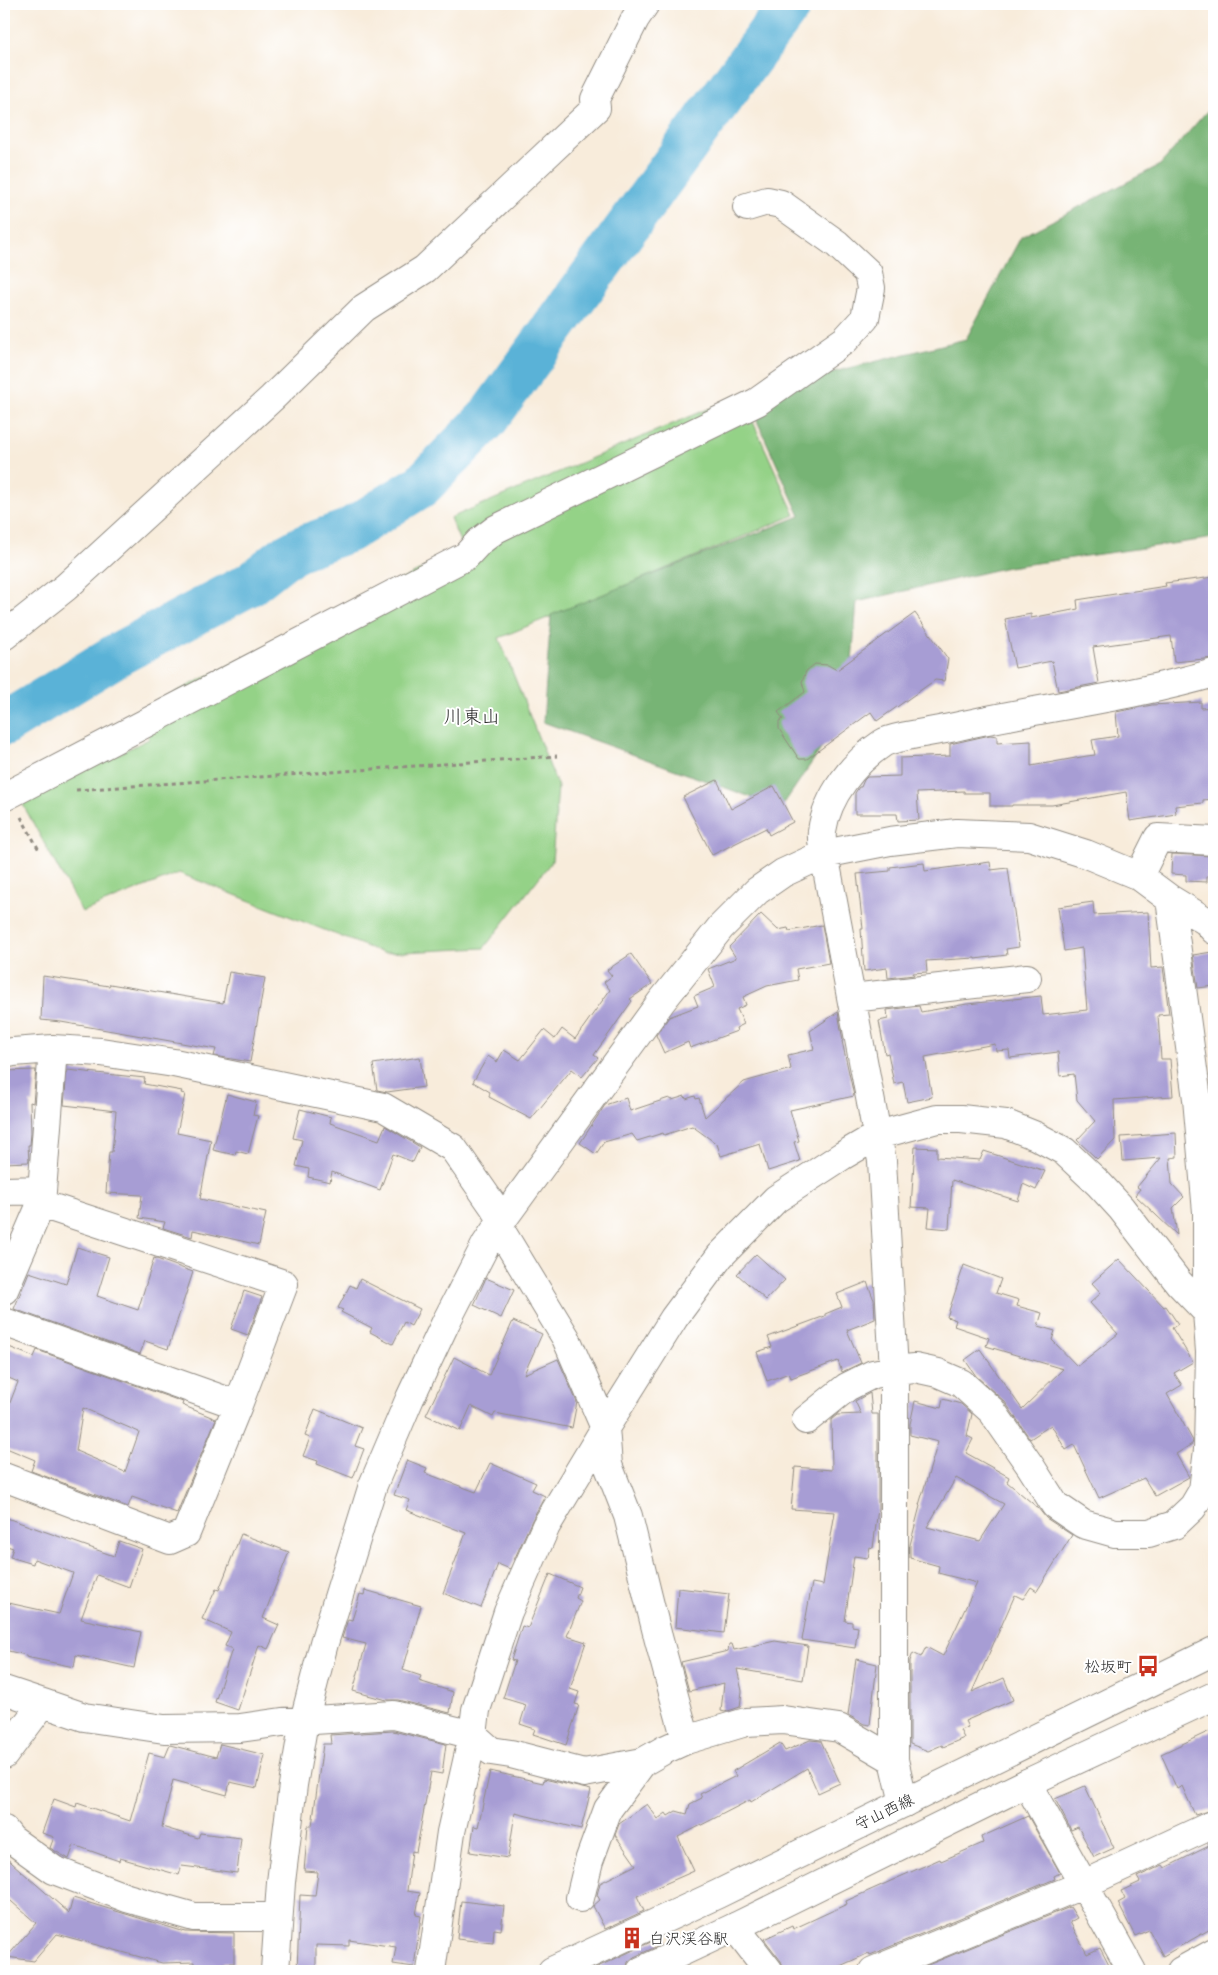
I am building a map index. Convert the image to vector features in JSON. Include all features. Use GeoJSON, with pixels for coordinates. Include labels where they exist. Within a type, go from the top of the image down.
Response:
{"type":"FeatureCollection","features":[{"type":"Feature","properties":{"kind":"street"},"geometry":{"type":"LineString","coordinates":[[4,636],[66,587],[265,405],[364,308],[425,269],[596,108],[595,99],[635,18],[645,4]]}},
{"type":"Feature","properties":{"kind":"street"},"geometry":{"type":"LineString","coordinates":[[6,796],[466,556],[479,542],[496,529],[758,402],[845,340],[865,318],[871,288],[868,273],[837,244],[781,204],[767,201],[746,207]]}},
{"type":"Feature","properties":{"kind":"street"},"geometry":{"type":"LineString","coordinates":[[904,1803],[894,1760],[894,1370],[882,1161],[824,854],[822,833],[827,811],[844,781],[860,762],[885,742],[1214,673]]}},
{"type":"Feature","properties":{"kind":"street"},"geometry":{"type":"LineString","coordinates":[[275,1971],[278,1917],[304,1721],[324,1643],[373,1485],[410,1398],[486,1244],[661,1002],[721,927],[757,891],[783,873],[824,854],[890,841],[957,833],[1028,836],[1086,854],[1139,876],[1170,899],[1206,921],[1214,930]]}},
{"type":"Feature","properties":{"kind":"street"},"geometry":{"type":"LineString","coordinates":[[1139,876],[1158,838],[1214,840]]}},
{"type":"Feature","properties":{"kind":"street"},"geometry":{"type":"LineString","coordinates":[[806,1420],[847,1387],[873,1374],[915,1368],[938,1373],[960,1383],[992,1411],[1055,1505],[1083,1524],[1115,1533],[1149,1533],[1174,1525],[1193,1507],[1202,1490],[1208,1450],[1210,1352],[1207,1312],[1207,1212],[1197,1099],[1170,899]]}},
{"type":"Feature","properties":{"kind":"street"},"geometry":{"type":"LineString","coordinates":[[852,998],[1027,978]]}},
{"type":"Feature","properties":{"kind":"street"},"geometry":{"type":"LineString","coordinates":[[4,1290],[42,1197],[53,1049]]}},
{"type":"Feature","properties":{"kind":"street"},"geometry":{"type":"LineString","coordinates":[[4,1054],[53,1049],[101,1052],[174,1063],[383,1107],[453,1148],[500,1223],[566,1338],[605,1428],[608,1466],[628,1516],[686,1740]]}},
{"type":"Feature","properties":{"kind":"street"},"geometry":{"type":"LineString","coordinates":[[431,1971],[451,1832],[473,1735],[476,1710],[508,1612],[546,1526],[674,1318],[720,1256],[776,1200],[842,1156],[878,1135],[937,1120],[961,1119],[1006,1124],[1036,1136],[1064,1151],[1121,1208],[1179,1283],[1207,1312]]}},
{"type":"Feature","properties":{"kind":"street"},"geometry":{"type":"LineString","coordinates":[[4,1191],[42,1197],[284,1284],[238,1405],[186,1533],[170,1540],[4,1477]]}},
{"type":"Feature","properties":{"kind":"street"},"geometry":{"type":"LineString","coordinates":[[4,1322],[238,1405]]}},
{"type":"Feature","properties":{"kind":"street","name":"守山西線"},"geometry":{"type":"LineString","coordinates":[[552,1971],[718,1894],[1214,1651]]}},
{"type":"Feature","properties":{"kind":"street"},"geometry":{"type":"LineString","coordinates":[[4,1690],[84,1717],[164,1729],[240,1728],[282,1722],[394,1715],[473,1735],[492,1751],[511,1754],[584,1773],[643,1762],[686,1740],[746,1722],[784,1720],[839,1728],[894,1760]]}},
{"type":"Feature","properties":{"kind":"street"},"geometry":{"type":"LineString","coordinates":[[641,1971],[735,1927],[1027,1783],[1214,1696]]}},
{"type":"Feature","properties":{"kind":"street"},"geometry":{"type":"LineString","coordinates":[[4,1755],[43,1703]]}},
{"type":"Feature","properties":{"kind":"street"},"geometry":{"type":"LineString","coordinates":[[580,1898],[589,1861],[608,1809],[643,1762]]}},
{"type":"Feature","properties":{"kind":"street"},"geometry":{"type":"LineString","coordinates":[[1027,1783],[1082,1885],[1132,1971]]}},
{"type":"Feature","properties":{"kind":"street"},"geometry":{"type":"LineString","coordinates":[[873,1971],[1082,1885],[1214,1824]]}},
{"type":"Feature","properties":{"kind":"street"},"geometry":{"type":"LineString","coordinates":[[4,1830],[11,1839],[54,1870],[127,1898],[194,1916],[278,1917]]}},
{"type":"Feature","properties":{"kind":"street"},"geometry":{"type":"LineString","coordinates":[[735,1927],[769,1971]]}},
{"type":"Feature","properties":{"kind":"street"},"geometry":{"type":"LineString","coordinates":[[1181,1971],[1214,1952]]}},
{"type":"Feature","properties":{"kind":"path"},"geometry":{"type":"LineString","coordinates":[[67,791],[557,756]]}},
{"type":"Feature","properties":{"kind":"path"},"geometry":{"type":"LineString","coordinates":[[6,796],[39,850]]}},
{"type":"Feature","properties":{"kind":"green space"},"geometry":{"type":"Polygon","coordinates":[[[1214,103],[1214,538],[1008,567],[857,602],[848,709],[781,808],[543,722],[551,615],[800,516],[745,394],[966,339],[1021,237],[1160,165],[1214,103]]]}},
{"type":"Feature","properties":{"kind":"green space"},"geometry":{"type":"Polygon","coordinates":[[[741,395],[795,515],[499,638],[558,787],[552,861],[484,948],[383,953],[179,873],[82,912],[21,801],[149,739],[144,708],[463,549],[450,518],[741,395]]]}},
{"type":"Feature","properties":{"kind":"building"},"geometry":{"type":"Polygon","coordinates":[[[1214,577],[1214,658],[1174,662],[1171,636],[1093,647],[1099,683],[1058,691],[1052,661],[1015,668],[1005,619],[1031,614],[1031,618],[1078,609],[1077,600],[1166,586],[1165,583],[1214,577]]]}},
{"type":"Feature","properties":{"kind":"building"},"geometry":{"type":"Polygon","coordinates":[[[915,613],[948,659],[944,681],[935,680],[877,721],[871,712],[807,759],[799,759],[779,729],[779,721],[783,719],[778,712],[805,692],[802,682],[806,671],[815,664],[828,665],[837,670],[915,613]]]}},
{"type":"Feature","properties":{"kind":"building"},"geometry":{"type":"Polygon","coordinates":[[[1201,702],[1201,708],[1214,707],[1214,799],[1203,800],[1203,803],[1175,806],[1176,814],[1130,821],[1126,792],[1052,805],[990,806],[990,793],[964,793],[964,791],[917,793],[919,820],[898,821],[897,814],[855,814],[855,793],[861,787],[864,780],[867,777],[900,776],[900,758],[950,756],[950,744],[990,735],[997,736],[997,743],[1031,741],[1031,766],[1095,755],[1092,740],[1118,736],[1116,712],[1152,705],[1201,702]]]}},
{"type":"Feature","properties":{"kind":"building"},"geometry":{"type":"Polygon","coordinates":[[[717,780],[731,809],[774,786],[793,822],[769,835],[766,828],[712,855],[683,797],[717,780]]]}},
{"type":"Feature","properties":{"kind":"building"},"geometry":{"type":"Polygon","coordinates":[[[1172,854],[1214,856],[1214,877],[1207,876],[1207,882],[1186,881],[1186,875],[1171,874],[1172,854]]]}},
{"type":"Feature","properties":{"kind":"building"},"geometry":{"type":"Polygon","coordinates":[[[990,862],[991,870],[1008,868],[1019,947],[1006,949],[1007,955],[975,959],[926,961],[927,972],[913,973],[914,975],[888,978],[887,968],[864,971],[861,929],[863,929],[857,874],[890,871],[890,867],[924,863],[925,871],[990,862]]]}},
{"type":"Feature","properties":{"kind":"building"},"geometry":{"type":"Polygon","coordinates":[[[1093,902],[1094,915],[1148,912],[1151,968],[1163,967],[1169,1014],[1158,1015],[1161,1059],[1170,1059],[1173,1096],[1114,1100],[1115,1140],[1097,1159],[1077,1140],[1095,1121],[1077,1100],[1074,1074],[1060,1076],[1058,1052],[1010,1058],[1009,1050],[996,1051],[995,1044],[925,1057],[932,1097],[907,1102],[903,1082],[894,1084],[888,1053],[885,1054],[879,1021],[888,1019],[887,1010],[919,1006],[921,1012],[967,1004],[1041,996],[1043,1015],[1087,1010],[1082,948],[1064,951],[1058,907],[1093,902]]]}},
{"type":"Feature","properties":{"kind":"building"},"geometry":{"type":"Polygon","coordinates":[[[761,914],[778,930],[788,928],[789,931],[822,925],[829,963],[796,969],[798,980],[767,986],[743,997],[746,1005],[737,1009],[744,1024],[736,1028],[737,1031],[690,1048],[688,1042],[664,1053],[656,1035],[669,1017],[698,1006],[694,996],[715,987],[708,969],[736,958],[729,947],[761,914]]]}},
{"type":"Feature","properties":{"kind":"building"},"geometry":{"type":"Polygon","coordinates":[[[1212,952],[1214,960],[1214,986],[1198,988],[1193,955],[1212,952]]]}},
{"type":"Feature","properties":{"kind":"building"},"geometry":{"type":"Polygon","coordinates":[[[631,954],[652,984],[630,999],[632,1001],[594,1055],[598,1058],[582,1077],[572,1069],[531,1119],[489,1097],[490,1092],[473,1082],[488,1056],[497,1062],[504,1050],[520,1060],[544,1030],[555,1039],[562,1029],[575,1039],[610,990],[604,982],[612,976],[607,970],[631,954]]]}},
{"type":"Feature","properties":{"kind":"building"},"geometry":{"type":"Polygon","coordinates":[[[229,972],[265,978],[250,1062],[214,1056],[216,1049],[41,1020],[43,976],[109,986],[110,984],[223,1003],[229,972]]]}},
{"type":"Feature","properties":{"kind":"building"},"geometry":{"type":"Polygon","coordinates":[[[838,1012],[854,1096],[790,1110],[799,1141],[794,1142],[800,1161],[768,1171],[760,1144],[721,1156],[717,1144],[692,1126],[637,1141],[632,1134],[604,1142],[596,1154],[580,1143],[605,1105],[626,1098],[630,1111],[669,1098],[672,1100],[685,1096],[686,1099],[695,1096],[696,1099],[699,1098],[705,1117],[744,1082],[791,1069],[788,1055],[814,1049],[810,1031],[838,1012]]]}},
{"type":"Feature","properties":{"kind":"building"},"geometry":{"type":"Polygon","coordinates":[[[420,1057],[424,1087],[387,1092],[377,1090],[373,1064],[420,1057]]]}},
{"type":"Feature","properties":{"kind":"building"},"geometry":{"type":"Polygon","coordinates":[[[36,1070],[33,1103],[30,1102],[31,1133],[30,1145],[28,1145],[29,1162],[4,1163],[4,1071],[36,1070]]]}},
{"type":"Feature","properties":{"kind":"building"},"geometry":{"type":"Polygon","coordinates":[[[67,1070],[145,1078],[144,1084],[182,1091],[181,1093],[185,1094],[177,1133],[211,1140],[200,1199],[266,1213],[259,1245],[193,1230],[192,1237],[163,1228],[165,1222],[139,1218],[142,1195],[106,1193],[109,1152],[112,1152],[116,1111],[64,1105],[67,1070]]]}},
{"type":"Feature","properties":{"kind":"building"},"geometry":{"type":"Polygon","coordinates":[[[227,1094],[256,1102],[253,1115],[258,1116],[248,1154],[236,1151],[235,1155],[213,1150],[227,1094]]]}},
{"type":"Feature","properties":{"kind":"building"},"geometry":{"type":"Polygon","coordinates":[[[300,1109],[331,1117],[330,1123],[379,1140],[385,1126],[420,1147],[413,1162],[393,1154],[380,1190],[332,1172],[330,1182],[308,1177],[309,1169],[296,1166],[302,1140],[293,1138],[300,1109]]]}},
{"type":"Feature","properties":{"kind":"building"},"geometry":{"type":"Polygon","coordinates":[[[1176,1133],[1177,1157],[1170,1158],[1172,1184],[1184,1197],[1173,1208],[1177,1235],[1135,1195],[1140,1189],[1137,1187],[1161,1158],[1123,1161],[1121,1137],[1176,1133]]]}},
{"type":"Feature","properties":{"kind":"building"},"geometry":{"type":"Polygon","coordinates":[[[915,1147],[937,1148],[937,1157],[980,1160],[984,1151],[1045,1171],[1036,1190],[1023,1184],[1018,1201],[952,1180],[949,1229],[928,1227],[930,1208],[911,1207],[915,1147]]]}},
{"type":"Feature","properties":{"kind":"building"},"geometry":{"type":"Polygon","coordinates":[[[77,1247],[109,1257],[97,1296],[138,1310],[154,1258],[193,1272],[168,1349],[145,1341],[140,1354],[14,1309],[29,1272],[66,1284],[77,1247]]]}},
{"type":"Feature","properties":{"kind":"building"},"geometry":{"type":"Polygon","coordinates":[[[756,1254],[785,1280],[766,1300],[737,1274],[756,1254]]]}},
{"type":"Feature","properties":{"kind":"building"},"geometry":{"type":"Polygon","coordinates":[[[1119,1259],[1164,1307],[1166,1306],[1178,1324],[1172,1328],[1193,1362],[1174,1373],[1182,1385],[1167,1394],[1193,1441],[1192,1444],[1176,1454],[1189,1477],[1155,1496],[1144,1478],[1099,1498],[1074,1445],[1066,1450],[1051,1425],[1030,1439],[1005,1402],[976,1376],[965,1360],[980,1349],[1022,1409],[1063,1369],[986,1346],[989,1338],[954,1326],[956,1320],[947,1317],[964,1265],[1001,1279],[996,1293],[1019,1300],[1017,1306],[1042,1313],[1038,1326],[1055,1331],[1052,1340],[1077,1366],[1118,1334],[1090,1303],[1101,1293],[1092,1283],[1119,1259]]]}},
{"type":"Feature","properties":{"kind":"building"},"geometry":{"type":"Polygon","coordinates":[[[486,1278],[514,1290],[501,1318],[474,1305],[486,1278]]]}},
{"type":"Feature","properties":{"kind":"building"},"geometry":{"type":"Polygon","coordinates":[[[360,1279],[420,1309],[411,1326],[404,1322],[393,1344],[370,1332],[372,1328],[341,1312],[343,1310],[338,1308],[350,1285],[356,1288],[360,1279]]]}},
{"type":"Feature","properties":{"kind":"building"},"geometry":{"type":"Polygon","coordinates":[[[867,1282],[874,1300],[875,1319],[847,1330],[861,1363],[842,1372],[838,1361],[791,1378],[789,1373],[767,1381],[757,1352],[772,1347],[768,1337],[825,1316],[825,1314],[842,1307],[837,1294],[867,1282]]]}},
{"type":"Feature","properties":{"kind":"building"},"geometry":{"type":"Polygon","coordinates":[[[244,1291],[262,1297],[248,1335],[231,1329],[244,1291]]]}},
{"type":"Feature","properties":{"kind":"building"},"geometry":{"type":"Polygon","coordinates":[[[513,1321],[542,1334],[524,1374],[558,1359],[577,1402],[572,1428],[495,1413],[493,1417],[471,1406],[460,1431],[426,1415],[454,1357],[489,1375],[513,1321]]]}},
{"type":"Feature","properties":{"kind":"building"},"geometry":{"type":"Polygon","coordinates":[[[4,1345],[34,1357],[37,1350],[183,1402],[182,1405],[216,1419],[177,1513],[132,1497],[128,1507],[31,1471],[35,1460],[4,1447],[4,1418],[18,1382],[4,1376],[4,1345]],[[83,1408],[76,1451],[125,1472],[139,1432],[83,1408]]]}},
{"type":"Feature","properties":{"kind":"building"},"geometry":{"type":"Polygon","coordinates":[[[870,1393],[872,1414],[878,1414],[878,1509],[873,1548],[870,1547],[868,1558],[854,1556],[845,1621],[852,1622],[852,1626],[858,1627],[855,1648],[802,1640],[812,1583],[823,1585],[835,1512],[791,1509],[795,1467],[832,1470],[831,1420],[837,1415],[861,1414],[855,1401],[870,1393]]]}},
{"type":"Feature","properties":{"kind":"building"},"geometry":{"type":"Polygon","coordinates":[[[943,1399],[961,1404],[972,1414],[967,1436],[973,1439],[966,1453],[1009,1477],[1007,1482],[1038,1508],[1046,1518],[1072,1535],[1037,1591],[1031,1587],[1023,1599],[1015,1595],[972,1692],[1004,1678],[1013,1700],[965,1721],[968,1727],[960,1730],[964,1738],[928,1751],[910,1744],[910,1661],[913,1653],[921,1657],[926,1647],[943,1656],[977,1583],[938,1573],[939,1566],[910,1558],[910,1545],[919,1505],[938,1442],[910,1435],[910,1424],[915,1401],[941,1408],[943,1399]],[[956,1478],[927,1527],[980,1541],[1004,1504],[956,1478]]]}},
{"type":"Feature","properties":{"kind":"building"},"geometry":{"type":"Polygon","coordinates":[[[315,1409],[362,1428],[355,1446],[364,1449],[353,1478],[317,1464],[318,1461],[303,1456],[310,1438],[305,1436],[315,1409]]]}},
{"type":"Feature","properties":{"kind":"building"},"geometry":{"type":"Polygon","coordinates":[[[407,1460],[427,1468],[425,1473],[476,1492],[490,1463],[536,1483],[532,1490],[545,1496],[510,1569],[498,1564],[481,1608],[443,1593],[466,1533],[406,1510],[410,1500],[394,1495],[407,1460]]]}},
{"type":"Feature","properties":{"kind":"building"},"geometry":{"type":"Polygon","coordinates":[[[4,1517],[114,1556],[119,1541],[142,1549],[129,1587],[97,1575],[81,1619],[141,1632],[134,1668],[76,1655],[74,1667],[26,1657],[26,1655],[4,1650],[4,1602],[59,1614],[73,1573],[34,1559],[33,1564],[10,1557],[13,1548],[4,1545],[4,1517]]]}},
{"type":"Feature","properties":{"kind":"building"},"geometry":{"type":"Polygon","coordinates":[[[241,1534],[289,1552],[263,1618],[279,1625],[268,1649],[259,1645],[238,1710],[215,1702],[232,1649],[225,1646],[231,1632],[202,1619],[216,1589],[219,1590],[241,1534]]]}},
{"type":"Feature","properties":{"kind":"building"},"geometry":{"type":"Polygon","coordinates":[[[550,1574],[580,1587],[576,1598],[581,1601],[567,1636],[586,1642],[570,1689],[579,1692],[575,1704],[579,1705],[566,1745],[533,1734],[535,1729],[520,1724],[526,1705],[503,1698],[515,1661],[511,1660],[522,1626],[528,1628],[550,1574]]]}},
{"type":"Feature","properties":{"kind":"building"},"geometry":{"type":"Polygon","coordinates":[[[678,1588],[729,1594],[724,1633],[675,1627],[678,1588]]]}},
{"type":"Feature","properties":{"kind":"building"},"geometry":{"type":"Polygon","coordinates":[[[365,1590],[421,1606],[403,1670],[421,1676],[419,1681],[453,1692],[450,1713],[353,1691],[366,1644],[342,1638],[348,1619],[352,1620],[360,1594],[364,1595],[365,1590]]]}},
{"type":"Feature","properties":{"kind":"building"},"geometry":{"type":"Polygon","coordinates":[[[775,1641],[808,1646],[803,1680],[737,1669],[742,1691],[740,1707],[725,1712],[721,1711],[724,1683],[689,1691],[681,1662],[728,1651],[729,1644],[732,1644],[734,1650],[775,1641]]]}},
{"type":"Feature","properties":{"kind":"building"},"geometry":{"type":"Polygon","coordinates":[[[856,1659],[877,1664],[870,1725],[864,1724],[848,1715],[856,1659]]]}},
{"type":"Feature","properties":{"kind":"building"},"geometry":{"type":"Polygon","coordinates":[[[1214,1729],[1214,1809],[1195,1815],[1182,1786],[1177,1789],[1161,1754],[1214,1729]]]}},
{"type":"Feature","properties":{"kind":"building"},"geometry":{"type":"Polygon","coordinates":[[[393,1731],[446,1744],[442,1774],[431,1772],[416,1852],[412,1851],[407,1891],[420,1893],[416,1915],[421,1916],[414,1967],[393,1964],[396,1947],[349,1940],[349,1946],[316,1945],[316,1971],[297,1971],[300,1895],[315,1896],[318,1872],[304,1871],[308,1826],[312,1826],[323,1744],[331,1744],[330,1735],[393,1731]]]}},
{"type":"Feature","properties":{"kind":"building"},"geometry":{"type":"Polygon","coordinates":[[[810,1740],[821,1741],[840,1783],[818,1793],[807,1768],[751,1802],[750,1800],[678,1837],[694,1871],[637,1896],[644,1911],[605,1929],[593,1906],[600,1900],[597,1895],[600,1883],[636,1865],[615,1835],[619,1824],[647,1804],[658,1819],[666,1813],[668,1816],[676,1811],[687,1814],[690,1804],[702,1798],[700,1794],[736,1776],[733,1771],[780,1743],[785,1751],[810,1740]]]}},
{"type":"Feature","properties":{"kind":"building"},"geometry":{"type":"Polygon","coordinates":[[[220,1744],[265,1755],[257,1788],[230,1782],[227,1795],[173,1780],[162,1827],[198,1838],[200,1833],[241,1838],[237,1873],[182,1866],[179,1875],[120,1858],[119,1861],[74,1845],[69,1859],[50,1848],[54,1837],[42,1833],[54,1799],[76,1807],[77,1803],[130,1821],[149,1753],[165,1757],[170,1745],[216,1757],[220,1744]]]}},
{"type":"Feature","properties":{"kind":"building"},"geometry":{"type":"Polygon","coordinates":[[[490,1771],[543,1783],[544,1779],[591,1790],[581,1829],[515,1813],[508,1858],[470,1852],[474,1826],[478,1827],[490,1771]]]}},
{"type":"Feature","properties":{"kind":"building"},"geometry":{"type":"Polygon","coordinates":[[[1085,1786],[1114,1848],[1094,1857],[1078,1827],[1071,1830],[1055,1799],[1085,1786]]]}},
{"type":"Feature","properties":{"kind":"building"},"geometry":{"type":"Polygon","coordinates":[[[1028,1816],[1060,1873],[1054,1876],[1055,1879],[870,1955],[869,1953],[829,1971],[785,1971],[781,1961],[764,1939],[792,1926],[793,1929],[847,1904],[846,1901],[940,1859],[941,1861],[983,1843],[981,1837],[1028,1816]]]}},
{"type":"Feature","properties":{"kind":"building"},"geometry":{"type":"Polygon","coordinates":[[[1214,1841],[1214,1927],[1163,1956],[1149,1930],[1135,1936],[1118,1903],[1125,1899],[1121,1891],[1140,1882],[1137,1877],[1163,1865],[1165,1868],[1209,1846],[1208,1844],[1214,1841]]]}},
{"type":"Feature","properties":{"kind":"building"},"geometry":{"type":"Polygon","coordinates":[[[4,1856],[69,1913],[73,1898],[185,1932],[234,1933],[234,1963],[223,1963],[222,1971],[194,1971],[194,1962],[162,1963],[57,1934],[34,1961],[7,1957],[36,1923],[4,1895],[4,1856]]]}},
{"type":"Feature","properties":{"kind":"building"},"geometry":{"type":"Polygon","coordinates":[[[461,1901],[504,1906],[501,1930],[494,1929],[493,1943],[457,1939],[461,1901]]]}},
{"type":"Feature","properties":{"kind":"building"},"geometry":{"type":"Polygon","coordinates":[[[1070,1907],[1077,1918],[1070,1922],[1087,1954],[1100,1948],[1112,1971],[920,1971],[918,1969],[1070,1907]]]}},
{"type":"Feature","properties":{"kind":"building"},"geometry":{"type":"Polygon","coordinates":[[[657,1939],[660,1945],[634,1957],[628,1962],[626,1971],[589,1971],[657,1939]]]}},
{"type":"Feature","properties":{"kind":"waterway"},"geometry":{"type":"LineString","coordinates":[[4,724],[120,653],[250,584],[283,558],[303,547],[348,531],[421,486],[487,419],[790,4]]}},
{"type":"Feature","properties":{"kind":"place","name":"松坂町"},"geometry":{"type":"Point","coordinates":[1148,1666]}},
{"type":"Feature","properties":{"kind":"place","name":"白沢渓谷駅"},"geometry":{"type":"Point","coordinates":[632,1938]}},
{"type":"Feature","properties":{"kind":"district","name":"川東山"},"geometry":{"type":"Point","coordinates":[472,716]}}]}
